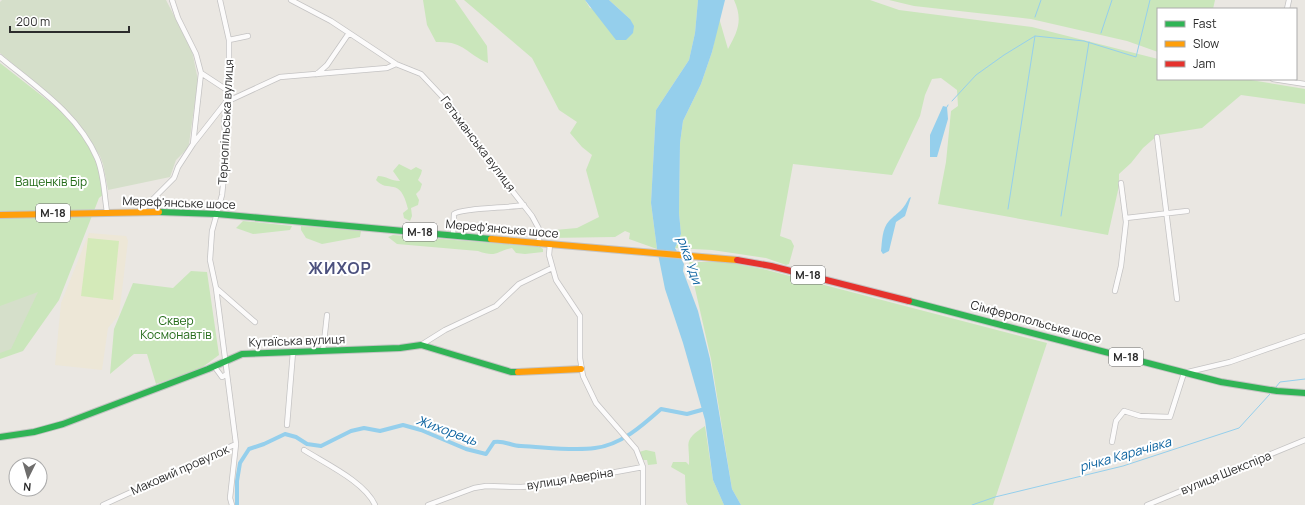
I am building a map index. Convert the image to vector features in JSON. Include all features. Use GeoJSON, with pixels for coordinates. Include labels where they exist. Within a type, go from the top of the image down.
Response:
{"type":"FeatureCollection","features":[{"type":"Feature","properties":{"kind":"main road","name":"Мереф'янське шосе"},"geometry":{"type":"LineString","coordinates":[[0,215],[141,211],[217,214],[539,244],[736,260],[771,266],[949,311]]}},
{"type":"Feature","properties":{"kind":"main road","name":"Сімферопольське шосе"},"geometry":{"type":"LineString","coordinates":[[949,311],[1239,386],[1305,393]]}},
{"type":"Feature","properties":{"kind":"main road","name":"Кутаїська вулиця"},"geometry":{"type":"LineString","coordinates":[[0,437],[34,432],[63,424],[213,367],[242,354],[400,348],[421,345],[511,372],[526,373],[581,369]]}},
{"type":"Feature","properties":{"kind":"street"},"geometry":{"type":"LineString","coordinates":[[172,0],[178,18],[196,54],[201,73],[193,144]]}},
{"type":"Feature","properties":{"kind":"street","name":"Тернопільська вулиця"},"geometry":{"type":"LineString","coordinates":[[220,0],[229,40],[224,123],[227,146],[222,195],[212,231],[210,260],[216,288],[236,444],[230,498],[232,505]]}},
{"type":"Feature","properties":{"kind":"street","name":"Гетьманська вулиця"},"geometry":{"type":"LineString","coordinates":[[291,0],[331,21],[396,64],[421,74],[452,107],[492,165],[524,205],[539,229],[539,244]]}},
{"type":"Feature","properties":{"kind":"street"},"geometry":{"type":"LineString","coordinates":[[317,74],[327,65],[349,33]]}},
{"type":"Feature","properties":{"kind":"street"},"geometry":{"type":"LineString","coordinates":[[229,40],[248,36]]}},
{"type":"Feature","properties":{"kind":"street"},"geometry":{"type":"LineString","coordinates":[[0,57],[45,94],[74,121],[96,157],[101,174],[107,212]]}},
{"type":"Feature","properties":{"kind":"street"},"geometry":{"type":"LineString","coordinates":[[141,211],[174,178],[178,167],[193,144],[226,102],[280,77],[387,68],[396,64]]}},
{"type":"Feature","properties":{"kind":"street"},"geometry":{"type":"LineString","coordinates":[[201,73],[227,90]]}},
{"type":"Feature","properties":{"kind":"street"},"geometry":{"type":"LineString","coordinates":[[1279,80],[1305,84]]}},
{"type":"Feature","properties":{"kind":"street"},"geometry":{"type":"LineString","coordinates":[[1157,137],[1177,299]]}},
{"type":"Feature","properties":{"kind":"street"},"geometry":{"type":"LineString","coordinates":[[1115,291],[1121,266],[1126,218],[1121,183]]}},
{"type":"Feature","properties":{"kind":"street"},"geometry":{"type":"LineString","coordinates":[[453,235],[454,214],[456,212],[510,208],[524,205]]}},
{"type":"Feature","properties":{"kind":"street"},"geometry":{"type":"LineString","coordinates":[[1126,218],[1186,212]]}},
{"type":"Feature","properties":{"kind":"street"},"geometry":{"type":"LineString","coordinates":[[550,244],[549,255],[552,268],[560,288],[580,316],[581,369],[585,382],[596,403],[636,449],[643,467],[643,505]]}},
{"type":"Feature","properties":{"kind":"street"},"geometry":{"type":"LineString","coordinates":[[421,345],[445,330],[496,306],[519,284],[552,268]]}},
{"type":"Feature","properties":{"kind":"street"},"geometry":{"type":"LineString","coordinates":[[216,288],[254,322]]}},
{"type":"Feature","properties":{"kind":"street"},"geometry":{"type":"LineString","coordinates":[[323,351],[327,315]]}},
{"type":"Feature","properties":{"kind":"street"},"geometry":{"type":"LineString","coordinates":[[1112,442],[1116,421],[1124,411],[1140,416],[1170,417],[1184,373],[1230,362],[1305,336]]}},
{"type":"Feature","properties":{"kind":"street"},"geometry":{"type":"LineString","coordinates":[[288,424],[293,352]]}},
{"type":"Feature","properties":{"kind":"street"},"geometry":{"type":"LineString","coordinates":[[213,367],[222,377],[227,374]]}},
{"type":"Feature","properties":{"kind":"street","name":"вулиця Шекспіра"},"geometry":{"type":"LineString","coordinates":[[1147,505],[1305,440]]}},
{"type":"Feature","properties":{"kind":"street","name":"Маковий провулок"},"geometry":{"type":"LineString","coordinates":[[103,505],[236,444]]}},
{"type":"Feature","properties":{"kind":"street"},"geometry":{"type":"LineString","coordinates":[[304,450],[360,486],[371,496],[375,505]]}},
{"type":"Feature","properties":{"kind":"street","name":"вулиця Аверіна"},"geometry":{"type":"LineString","coordinates":[[428,505],[474,488],[486,486],[522,487],[545,485],[643,467]]}},
{"type":"Feature","properties":{"kind":"shaded area"},"geometry":{"type":"Polygon","coordinates":[[[89,233],[126,236],[128,241],[119,315],[108,328],[102,370],[55,365],[61,303],[89,233]]]}},
{"type":"Feature","properties":{"kind":"green space"},"geometry":{"type":"Polygon","coordinates":[[[2,0],[166,0],[192,51],[198,80],[189,144],[187,149],[176,160],[170,177],[108,190],[100,156],[76,120],[0,53],[0,2],[2,0]]]}},
{"type":"Feature","properties":{"kind":"green space"},"geometry":{"type":"Polygon","coordinates":[[[423,0],[455,0],[487,46],[488,63],[453,43],[436,42],[427,25],[423,0]]]}},
{"type":"Feature","properties":{"kind":"green space"},"geometry":{"type":"Polygon","coordinates":[[[464,0],[585,0],[590,8],[630,19],[609,0],[698,0],[695,33],[689,60],[656,110],[651,203],[657,249],[629,239],[630,233],[625,231],[615,237],[547,238],[544,231],[577,228],[599,217],[586,170],[592,155],[582,147],[570,133],[577,122],[559,110],[532,58],[464,0]]]}},
{"type":"Feature","properties":{"kind":"green space"},"geometry":{"type":"Polygon","coordinates":[[[734,0],[870,0],[899,10],[1032,27],[1157,59],[1157,80],[1251,80],[1305,89],[1305,104],[1241,95],[1202,128],[1158,135],[1143,148],[1131,163],[1119,174],[1119,186],[1108,235],[938,204],[946,162],[951,111],[958,106],[957,90],[941,78],[932,79],[925,95],[920,116],[892,175],[793,164],[780,236],[791,240],[794,246],[789,264],[786,265],[766,258],[712,250],[675,248],[681,234],[679,213],[680,143],[683,121],[701,84],[712,52],[719,18],[728,49],[737,31],[739,20],[737,7],[734,0]]]}},
{"type":"Feature","properties":{"kind":"green space"},"geometry":{"type":"Polygon","coordinates":[[[889,0],[1215,0],[1213,8],[1157,8],[1157,52],[1127,41],[1031,19],[914,6],[889,0]]]}},
{"type":"Feature","properties":{"kind":"green space","name":"Ващенків Бір"},"geometry":{"type":"Polygon","coordinates":[[[0,63],[74,121],[96,157],[104,194],[99,198],[59,300],[23,351],[0,359],[0,63]]]}},
{"type":"Feature","properties":{"kind":"green space"},"geometry":{"type":"Polygon","coordinates":[[[399,164],[411,170],[416,167],[422,170],[418,180],[422,184],[420,190],[416,194],[419,200],[418,205],[411,208],[412,216],[410,221],[404,218],[403,213],[408,209],[401,192],[394,187],[380,184],[376,180],[378,176],[400,181],[393,171],[399,164]]]}},
{"type":"Feature","properties":{"kind":"green space"},"geometry":{"type":"Polygon","coordinates":[[[243,221],[292,226],[290,230],[253,234],[236,228],[243,221]]]}},
{"type":"Feature","properties":{"kind":"green space"},"geometry":{"type":"Polygon","coordinates":[[[301,226],[361,231],[360,237],[322,244],[306,238],[301,230],[301,226]]]}},
{"type":"Feature","properties":{"kind":"green space"},"geometry":{"type":"Polygon","coordinates":[[[393,235],[540,247],[543,249],[543,252],[525,254],[516,253],[512,248],[489,254],[478,251],[397,244],[388,237],[393,235]]]}},
{"type":"Feature","properties":{"kind":"green space"},"geometry":{"type":"Polygon","coordinates":[[[88,238],[119,241],[113,300],[81,296],[88,238]]]}},
{"type":"Feature","properties":{"kind":"green space"},"geometry":{"type":"Polygon","coordinates":[[[689,262],[726,262],[763,269],[1047,343],[993,505],[741,505],[732,489],[711,359],[689,262]]]}},
{"type":"Feature","properties":{"kind":"green space","name":"Сквер Космонавтів"},"geometry":{"type":"Polygon","coordinates":[[[191,271],[207,272],[219,355],[200,369],[156,384],[147,354],[134,354],[110,374],[114,329],[133,283],[173,288],[191,271]]]}},
{"type":"Feature","properties":{"kind":"green space"},"geometry":{"type":"Polygon","coordinates":[[[38,292],[11,349],[0,353],[0,306],[38,292]]]}},
{"type":"Feature","properties":{"kind":"green space"},"geometry":{"type":"Polygon","coordinates":[[[705,426],[713,480],[724,505],[688,505],[686,502],[685,475],[671,467],[673,462],[686,462],[689,465],[688,447],[690,439],[705,426]]]}},
{"type":"Feature","properties":{"kind":"green space"},"geometry":{"type":"Polygon","coordinates":[[[646,450],[655,452],[657,464],[648,465],[647,460],[642,460],[639,452],[646,450]]]}},
{"type":"Feature","properties":{"kind":"water"},"geometry":{"type":"Polygon","coordinates":[[[585,0],[609,0],[630,19],[634,26],[633,33],[626,40],[616,40],[585,0]]]}},
{"type":"Feature","properties":{"kind":"water"},"geometry":{"type":"Polygon","coordinates":[[[698,0],[725,0],[712,52],[701,84],[683,121],[680,143],[679,213],[681,234],[675,248],[684,264],[683,271],[698,311],[710,359],[732,489],[741,505],[724,505],[713,480],[705,420],[683,343],[665,289],[657,249],[651,203],[656,110],[689,60],[695,33],[698,0]]]}},
{"type":"Feature","properties":{"kind":"water"},"geometry":{"type":"Polygon","coordinates":[[[943,106],[947,107],[948,119],[937,157],[930,157],[930,135],[943,106]]]}},
{"type":"Feature","properties":{"kind":"water"},"geometry":{"type":"Polygon","coordinates":[[[911,197],[905,216],[896,222],[889,251],[883,254],[881,251],[885,227],[911,197]]]}},
{"type":"Feature","properties":{"kind":"waterway"},"geometry":{"type":"LineString","coordinates":[[1035,17],[1041,0]]}},
{"type":"Feature","properties":{"kind":"waterway"},"geometry":{"type":"LineString","coordinates":[[1101,33],[1112,0]]}},
{"type":"Feature","properties":{"kind":"waterway"},"geometry":{"type":"LineString","coordinates":[[952,101],[976,75],[1004,55],[1035,36],[1084,41],[1136,57],[1150,0]]}},
{"type":"Feature","properties":{"kind":"waterway"},"geometry":{"type":"LineString","coordinates":[[1008,209],[1035,36]]}},
{"type":"Feature","properties":{"kind":"waterway"},"geometry":{"type":"LineString","coordinates":[[1061,216],[1089,42]]}},
{"type":"Feature","properties":{"kind":"waterway","name":"річка Карачівка"},"geometry":{"type":"LineString","coordinates":[[1276,387],[1280,382],[1305,379]]}},
{"type":"Feature","properties":{"kind":"waterway","name":"річка Карачівка"},"geometry":{"type":"LineString","coordinates":[[972,505],[995,497],[1123,466],[1239,428],[1270,394]]}},
{"type":"Feature","properties":{"kind":"waterway","name":"Жихорець"},"geometry":{"type":"LineString","coordinates":[[237,505],[237,481],[240,463],[249,449],[285,434],[296,437],[307,444],[321,446],[351,431],[364,428],[380,431],[403,425],[421,430],[466,449],[486,454],[494,442],[504,442],[517,446],[586,449],[605,446],[623,439],[639,428],[661,409],[687,414],[705,409]]}},
{"type":"Feature","properties":{"kind":"traffic: fast"},"geometry":{"type":"LineString","coordinates":[[159,212],[217,214],[491,239]]}},
{"type":"Feature","properties":{"kind":"traffic: fast"},"geometry":{"type":"LineString","coordinates":[[909,301],[1221,382],[1277,391],[1305,393]]}},
{"type":"Feature","properties":{"kind":"traffic: fast"},"geometry":{"type":"LineString","coordinates":[[0,437],[34,432],[63,424],[208,369],[242,354],[400,348],[421,345],[511,372],[518,372]]}},
{"type":"Feature","properties":{"kind":"traffic: slow"},"geometry":{"type":"LineString","coordinates":[[0,215],[159,212]]}},
{"type":"Feature","properties":{"kind":"traffic: slow"},"geometry":{"type":"LineString","coordinates":[[491,239],[737,260]]}},
{"type":"Feature","properties":{"kind":"traffic: slow"},"geometry":{"type":"LineString","coordinates":[[518,372],[581,369]]}},
{"type":"Feature","properties":{"kind":"traffic: jam"},"geometry":{"type":"LineString","coordinates":[[737,260],[771,266],[909,301]]}},
{"type":"Feature","properties":{"kind":"district","name":"ЖИХОР"},"geometry":{"type":"Point","coordinates":[340,268]}},
{"type":"Feature","properties":{"kind":"water label","name":"ріка Уди"},"geometry":{"type":"Point","coordinates":[690,260]}}]}
